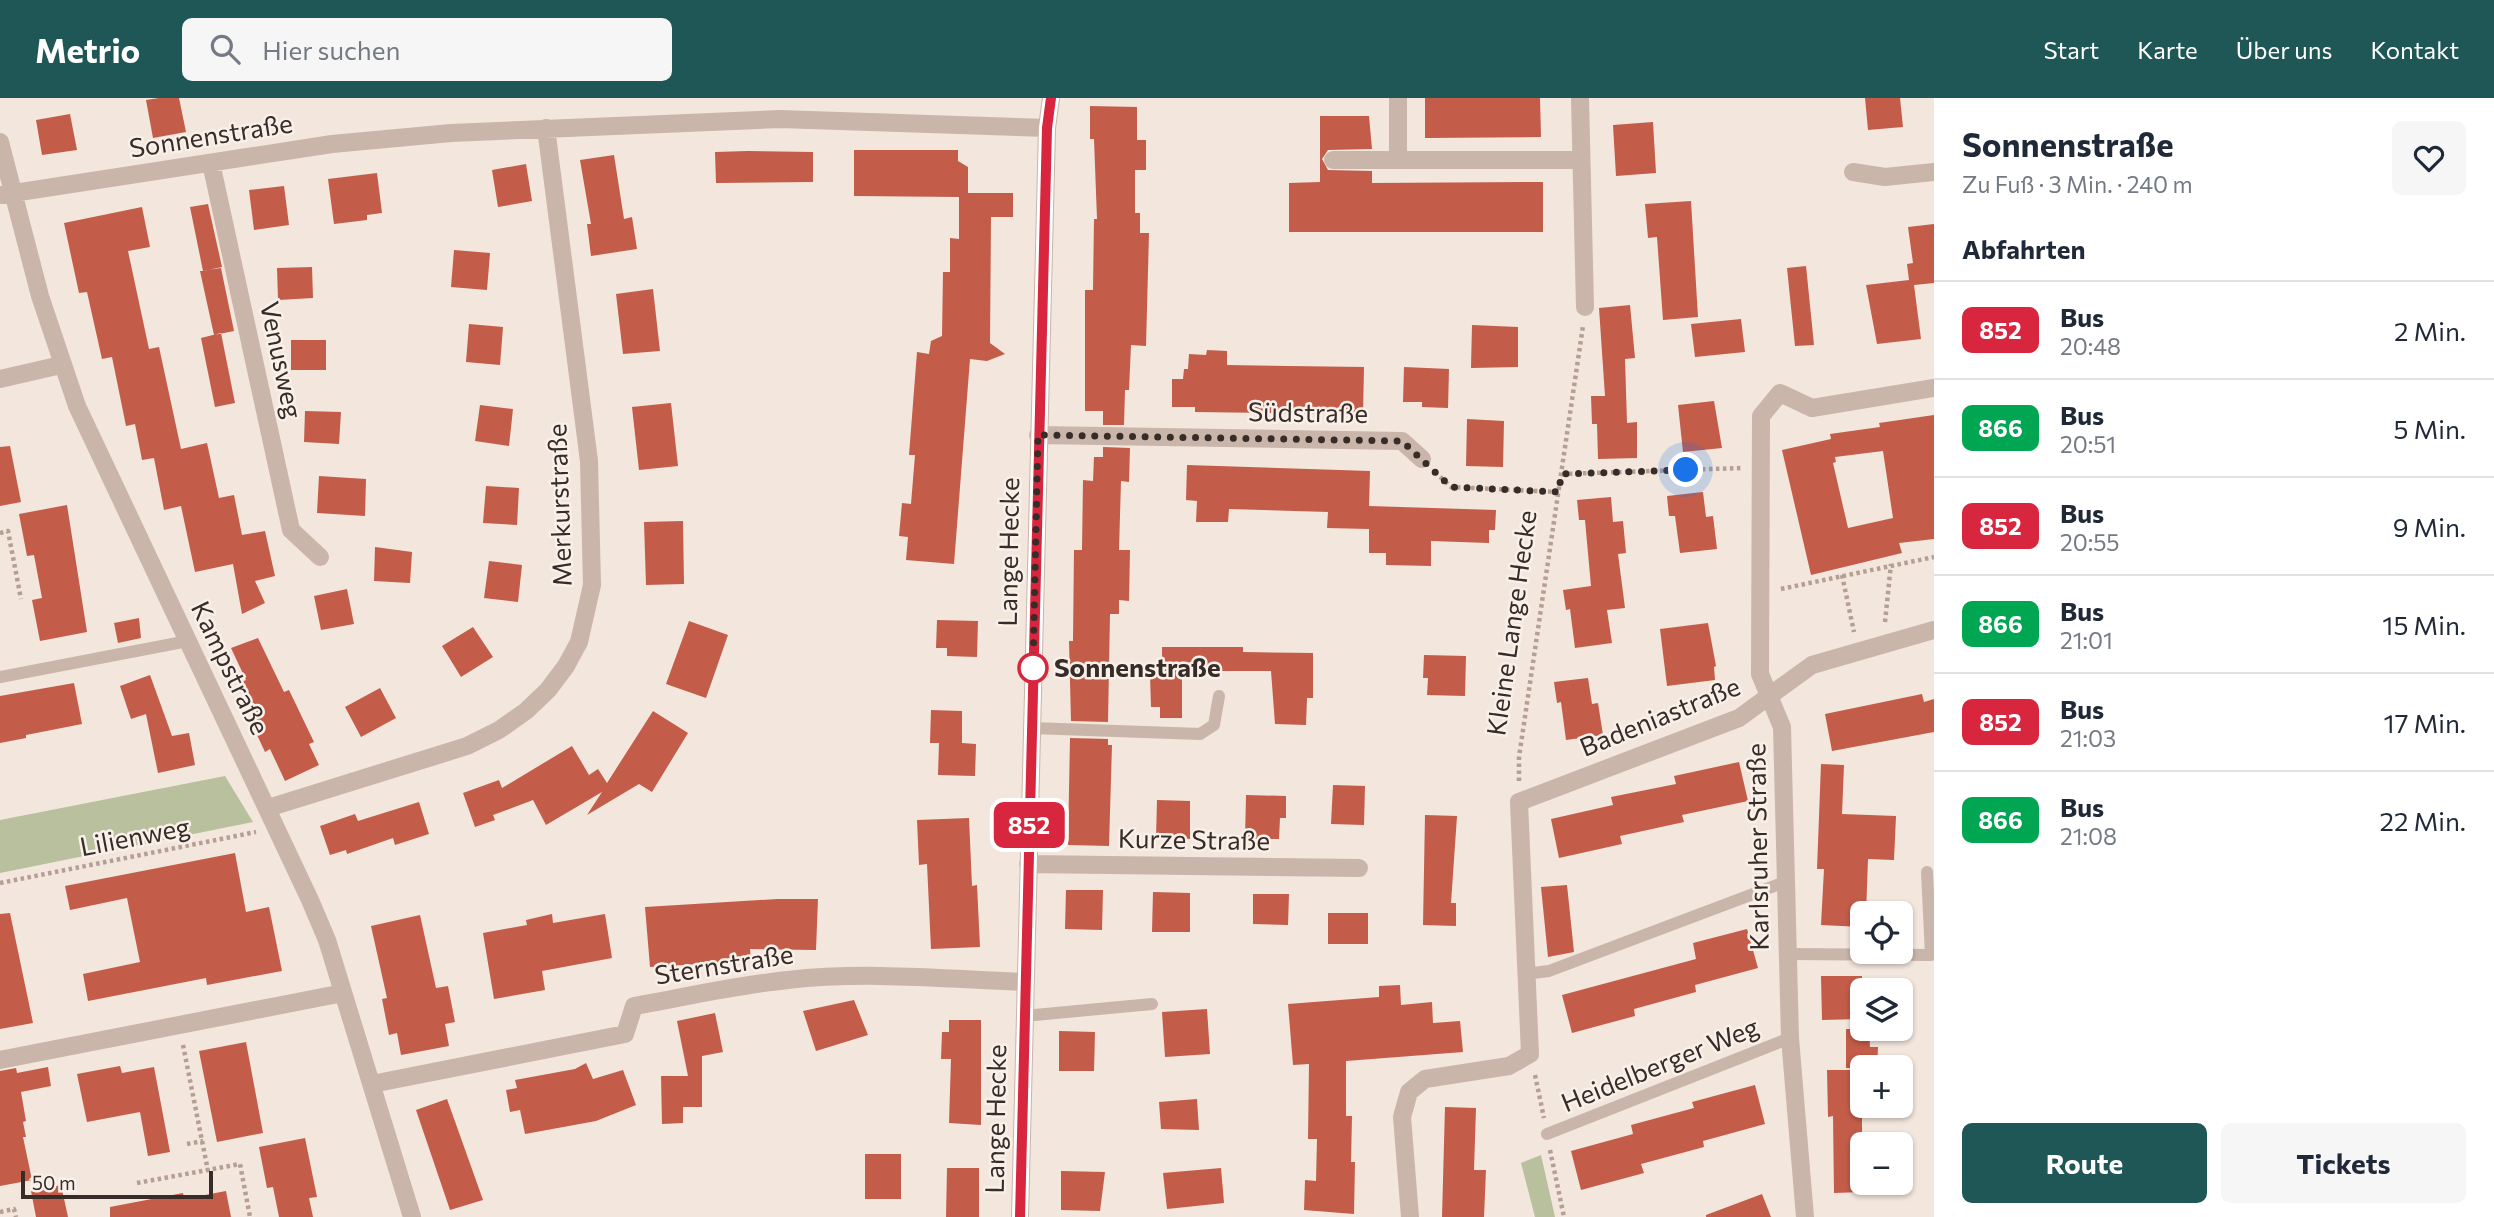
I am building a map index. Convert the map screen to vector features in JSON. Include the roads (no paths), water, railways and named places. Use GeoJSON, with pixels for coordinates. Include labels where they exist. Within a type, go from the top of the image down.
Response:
{"type":"FeatureCollection","features":[{"type":"Feature","properties":{"kind":"street","name":"Lange Hecke"},"geometry":{"type":"LineString","coordinates":[[1020,1217],[1038,435],[1047,128],[1051,98]]}},
{"type":"Feature","properties":{"kind":"street"},"geometry":{"type":"LineString","coordinates":[[1398,98],[1398,160]]}},
{"type":"Feature","properties":{"kind":"street"},"geometry":{"type":"LineString","coordinates":[[1580,98],[1585,307]]}},
{"type":"Feature","properties":{"kind":"street","name":"Sonnenstraße"},"geometry":{"type":"LineString","coordinates":[[7,195],[332,144],[546,128],[780,119],[1047,128]]}},
{"type":"Feature","properties":{"kind":"street","name":"Merkurstraße"},"geometry":{"type":"LineString","coordinates":[[268,808],[467,747],[499,730],[526,711],[548,690],[566,666],[579,642],[592,585],[591,488],[583,402],[546,128]]}},
{"type":"Feature","properties":{"kind":"street","name":"Kampstraße"},"geometry":{"type":"LineString","coordinates":[[0,142],[7,195],[61,365],[77,406],[278,828],[327,940],[412,1217]]}},
{"type":"Feature","properties":{"kind":"street"},"geometry":{"type":"LineString","coordinates":[[1333,160],[1580,160]]}},
{"type":"Feature","properties":{"kind":"street","name":"Venusweg"},"geometry":{"type":"LineString","coordinates":[[211,163],[291,530],[320,557]]}},
{"type":"Feature","properties":{"kind":"street"},"geometry":{"type":"LineString","coordinates":[[1853,172],[1885,177],[1934,172]]}},
{"type":"Feature","properties":{"kind":"street"},"geometry":{"type":"LineString","coordinates":[[0,379],[61,365]]}},
{"type":"Feature","properties":{"kind":"street","name":"Karlsruher Straße"},"geometry":{"type":"LineString","coordinates":[[1805,1217],[1786,954],[1782,727],[1760,674],[1761,416],[1780,393],[1812,408],[1934,387]]}},
{"type":"Feature","properties":{"kind":"street","name":"Südstraße"},"geometry":{"type":"LineString","coordinates":[[1038,435],[1402,441],[1422,459]]}},
{"type":"Feature","properties":{"kind":"street","name":"Badeniastraße"},"geometry":{"type":"LineString","coordinates":[[1525,974],[1519,802],[1739,718],[1812,664],[1934,630]]}},
{"type":"Feature","properties":{"kind":"street","name":"Kurze Straße"},"geometry":{"type":"LineString","coordinates":[[1028,864],[1359,868]]}},
{"type":"Feature","properties":{"kind":"street"},"geometry":{"type":"LineString","coordinates":[[1410,1217],[1402,1117],[1409,1092],[1425,1079],[1509,1066],[1530,1054],[1525,974]]}},
{"type":"Feature","properties":{"kind":"street","name":"Sternstraße"},"geometry":{"type":"LineString","coordinates":[[372,1084],[625,1034],[634,1006],[755,985],[789,980],[866,977],[1025,982]]}},
{"type":"Feature","properties":{"kind":"street"},"geometry":{"type":"LineString","coordinates":[[0,1060],[344,993]]}},
{"type":"Feature","properties":{"kind":"lane"},"geometry":{"type":"LineString","coordinates":[[0,677],[188,641]]}},
{"type":"Feature","properties":{"kind":"lane"},"geometry":{"type":"LineString","coordinates":[[1032,727],[1200,734],[1214,725],[1219,696]]}},
{"type":"Feature","properties":{"kind":"lane"},"geometry":{"type":"LineString","coordinates":[[1786,954],[1931,955],[1927,872]]}},
{"type":"Feature","properties":{"kind":"lane"},"geometry":{"type":"LineString","coordinates":[[1525,974],[1549,971],[1785,882]]}},
{"type":"Feature","properties":{"kind":"lane"},"geometry":{"type":"LineString","coordinates":[[1024,1016],[1152,1004]]}},
{"type":"Feature","properties":{"kind":"lane","name":"Heidelberger Weg"},"geometry":{"type":"LineString","coordinates":[[1547,1134],[1790,1038]]}},
{"type":"Feature","properties":{"kind":"place","name":"Sonnenstraße"},"geometry":{"type":"Point","coordinates":[1033,668]}}]}
